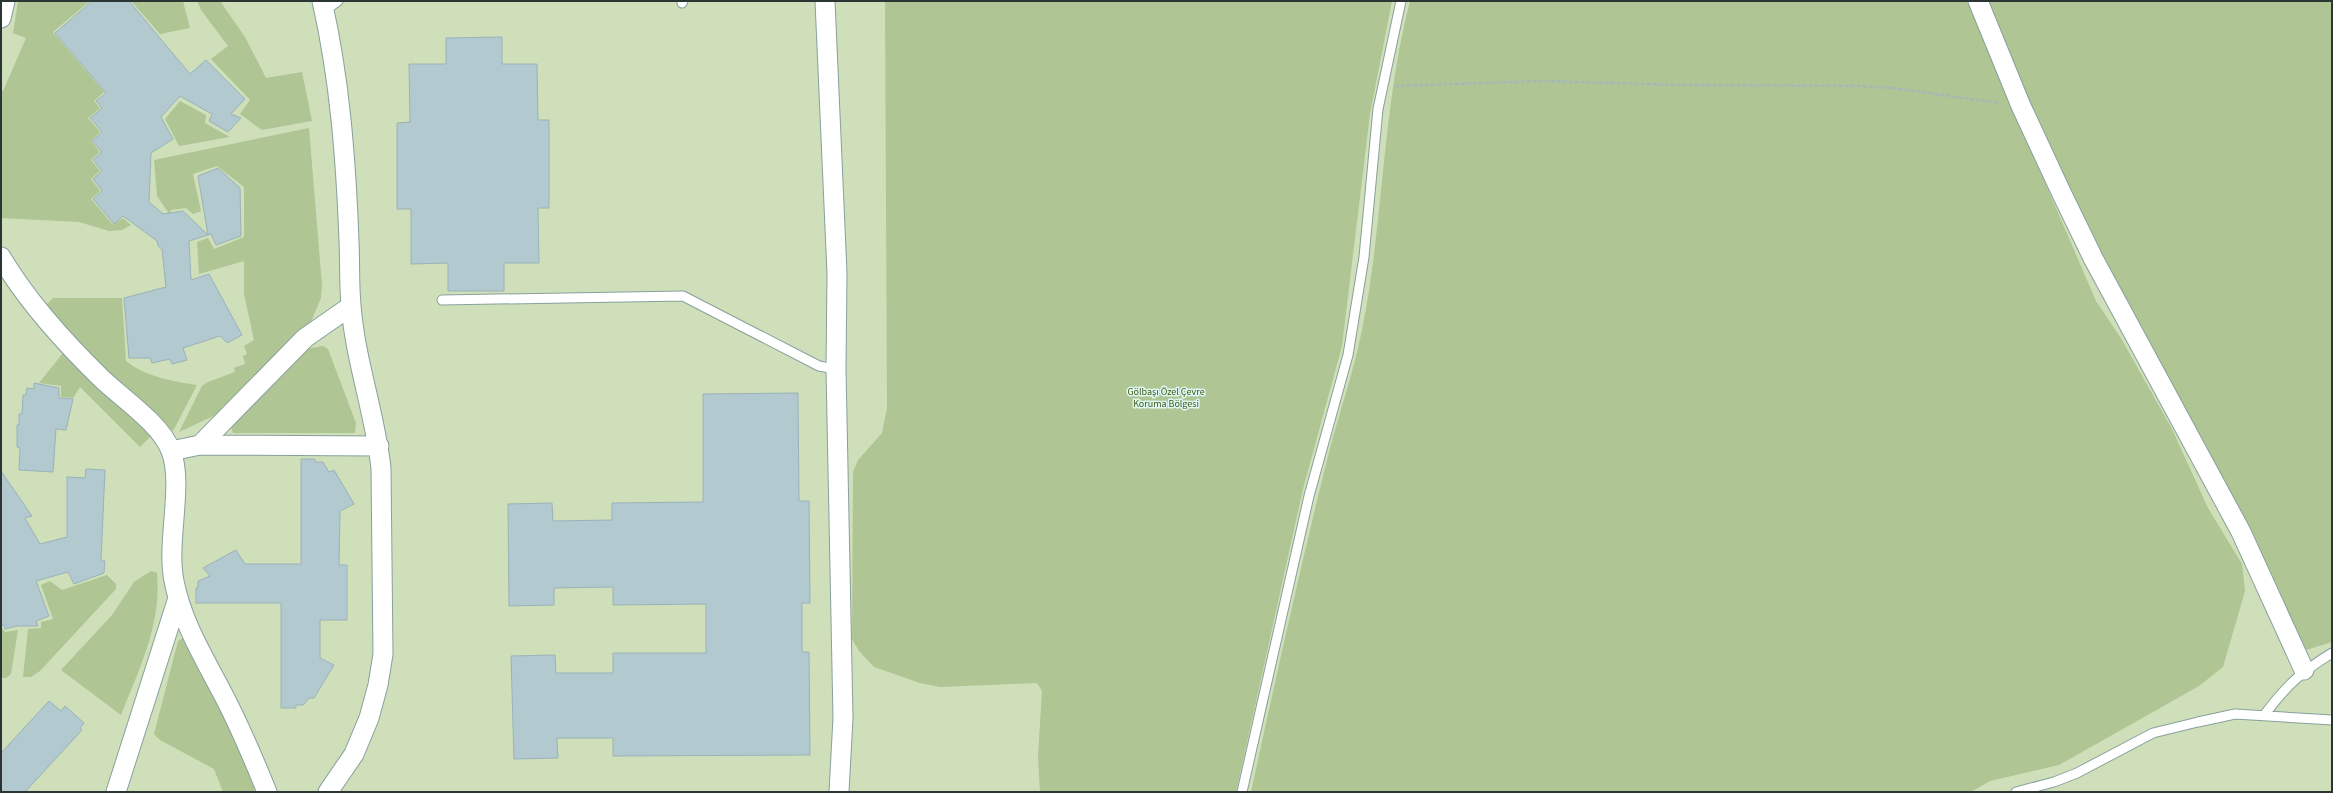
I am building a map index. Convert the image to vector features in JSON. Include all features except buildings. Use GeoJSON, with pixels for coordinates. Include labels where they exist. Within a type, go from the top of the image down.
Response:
{"type":"FeatureCollection","features":[{"type":"Feature","properties":{"kind":"street"},"geometry":{"type":"LineString","coordinates":[[1,18],[5,1]]}},
{"type":"Feature","properties":{"kind":"street"},"geometry":{"type":"LineString","coordinates":[[825,1],[835,215],[836,369],[843,718],[839,792]]}},
{"type":"Feature","properties":{"kind":"street"},"geometry":{"type":"LineString","coordinates":[[1978,1],[2021,106],[2093,258],[2241,532],[2304,670]]}},
{"type":"Feature","properties":{"kind":"street"},"geometry":{"type":"LineString","coordinates":[[328,4],[346,183],[351,306],[362,370],[379,446],[381,468],[383,654],[378,686],[369,718],[354,754],[328,792]]}},
{"type":"Feature","properties":{"kind":"street"},"geometry":{"type":"LineString","coordinates":[[1,257],[32,302],[53,328],[103,380],[153,425],[171,451],[175,476],[171,562],[178,598],[189,627],[248,745],[267,792]]}},
{"type":"Feature","properties":{"kind":"street"},"geometry":{"type":"LineString","coordinates":[[200,445],[305,338],[351,306]]}},
{"type":"Feature","properties":{"kind":"street"},"geometry":{"type":"LineString","coordinates":[[171,451],[200,445],[379,446]]}},
{"type":"Feature","properties":{"kind":"street"},"geometry":{"type":"LineString","coordinates":[[116,792],[178,598]]}},
{"type":"Feature","properties":{"kind":"lane"},"geometry":{"type":"LineString","coordinates":[[1242,792],[1310,496],[1348,355],[1364,257],[1382,86],[1401,1]]}},
{"type":"Feature","properties":{"kind":"lane"},"geometry":{"type":"LineString","coordinates":[[442,300],[683,296],[820,366],[836,369]]}},
{"type":"Feature","properties":{"kind":"lane"},"geometry":{"type":"LineString","coordinates":[[2265,714],[2282,691],[2304,670],[2332,653]]}},
{"type":"Feature","properties":{"kind":"lane"},"geometry":{"type":"LineString","coordinates":[[2016,792],[2054,782],[2077,773],[2153,733],[2235,714],[2265,714],[2332,720]]}},
{"type":"Feature","properties":{"kind":"path"},"geometry":{"type":"LineString","coordinates":[[1382,86],[1545,81],[1677,85],[1861,86],[1892,88],[2021,106]]}},
{"type":"Feature","properties":{"kind":"green space","name":"Gölbaşı Özel Çevre Koruma Bölgesi"},"geometry":{"type":"Polygon","coordinates":[[[1,1],[2332,1],[2332,792],[1,792],[1,1]]]}},
{"type":"Feature","properties":{"kind":"green space"},"geometry":{"type":"Polygon","coordinates":[[[18,1],[90,1],[53,32],[104,92],[94,101],[100,108],[88,118],[100,132],[91,141],[100,152],[91,160],[100,171],[91,179],[100,191],[91,199],[113,225],[123,218],[131,225],[122,230],[109,231],[79,222],[1,218],[1,90],[3,91],[26,38],[13,33],[18,1]]]}},
{"type":"Feature","properties":{"kind":"green space"},"geometry":{"type":"Polygon","coordinates":[[[131,1],[183,1],[190,28],[160,34],[131,1]]]}},
{"type":"Feature","properties":{"kind":"green space"},"geometry":{"type":"Polygon","coordinates":[[[197,1],[220,1],[245,37],[266,78],[302,72],[312,121],[262,130],[240,114],[250,100],[211,59],[228,46],[201,10],[197,1]]]}},
{"type":"Feature","properties":{"kind":"green space"},"geometry":{"type":"Polygon","coordinates":[[[885,1],[1392,1],[1370,114],[1342,346],[1303,489],[1236,792],[1040,792],[1038,756],[1042,691],[1037,683],[940,687],[920,683],[874,667],[859,651],[852,639],[853,472],[858,460],[882,433],[887,408],[885,1]]]}},
{"type":"Feature","properties":{"kind":"green space"},"geometry":{"type":"Polygon","coordinates":[[[1410,1],[1967,1],[2096,301],[2122,340],[2172,429],[2208,508],[2242,564],[2245,591],[2223,667],[2199,686],[2059,765],[1990,781],[1971,792],[1251,792],[1316,505],[1330,447],[1354,364],[1362,330],[1375,248],[1388,124],[1401,42],[1410,1]]]}},
{"type":"Feature","properties":{"kind":"green space"},"geometry":{"type":"Polygon","coordinates":[[[1980,1],[2332,1],[2332,642],[2306,650],[2095,255],[1980,1]]]}},
{"type":"Feature","properties":{"kind":"green space"},"geometry":{"type":"Polygon","coordinates":[[[180,101],[206,115],[205,123],[230,137],[179,146],[165,119],[180,101]]]}},
{"type":"Feature","properties":{"kind":"green space"},"geometry":{"type":"Polygon","coordinates":[[[309,128],[322,285],[321,298],[311,322],[222,412],[179,432],[202,386],[208,382],[235,372],[234,368],[245,364],[243,356],[247,354],[244,346],[254,340],[244,294],[244,261],[199,274],[197,242],[208,238],[214,249],[244,237],[244,187],[217,166],[193,174],[201,211],[193,214],[186,208],[171,210],[170,215],[157,196],[154,160],[309,128]]]}},
{"type":"Feature","properties":{"kind":"green space"},"geometry":{"type":"Polygon","coordinates":[[[53,298],[122,298],[126,361],[150,375],[197,385],[173,431],[113,380],[46,305],[53,298]]]}},
{"type":"Feature","properties":{"kind":"green space"},"geometry":{"type":"Polygon","coordinates":[[[323,346],[328,349],[356,423],[355,433],[233,433],[231,427],[305,349],[323,346]]]}},
{"type":"Feature","properties":{"kind":"green space"},"geometry":{"type":"Polygon","coordinates":[[[63,353],[147,432],[150,437],[140,447],[80,387],[73,398],[61,397],[61,386],[39,383],[63,353]]]}},
{"type":"Feature","properties":{"kind":"green space"},"geometry":{"type":"Polygon","coordinates":[[[151,571],[157,573],[158,592],[153,628],[142,663],[121,715],[61,670],[112,615],[134,582],[151,571]]]}},
{"type":"Feature","properties":{"kind":"green space"},"geometry":{"type":"Polygon","coordinates":[[[107,575],[116,584],[116,589],[40,671],[31,677],[23,677],[28,629],[41,628],[41,622],[53,619],[41,585],[50,581],[62,590],[107,575]]]}},
{"type":"Feature","properties":{"kind":"green space"},"geometry":{"type":"Polygon","coordinates":[[[2,628],[5,632],[18,630],[11,674],[6,678],[1,678],[2,628]]]}},
{"type":"Feature","properties":{"kind":"green space"},"geometry":{"type":"Polygon","coordinates":[[[183,638],[190,642],[246,758],[255,792],[223,792],[214,769],[160,740],[154,734],[178,641],[183,638]]]}}]}
